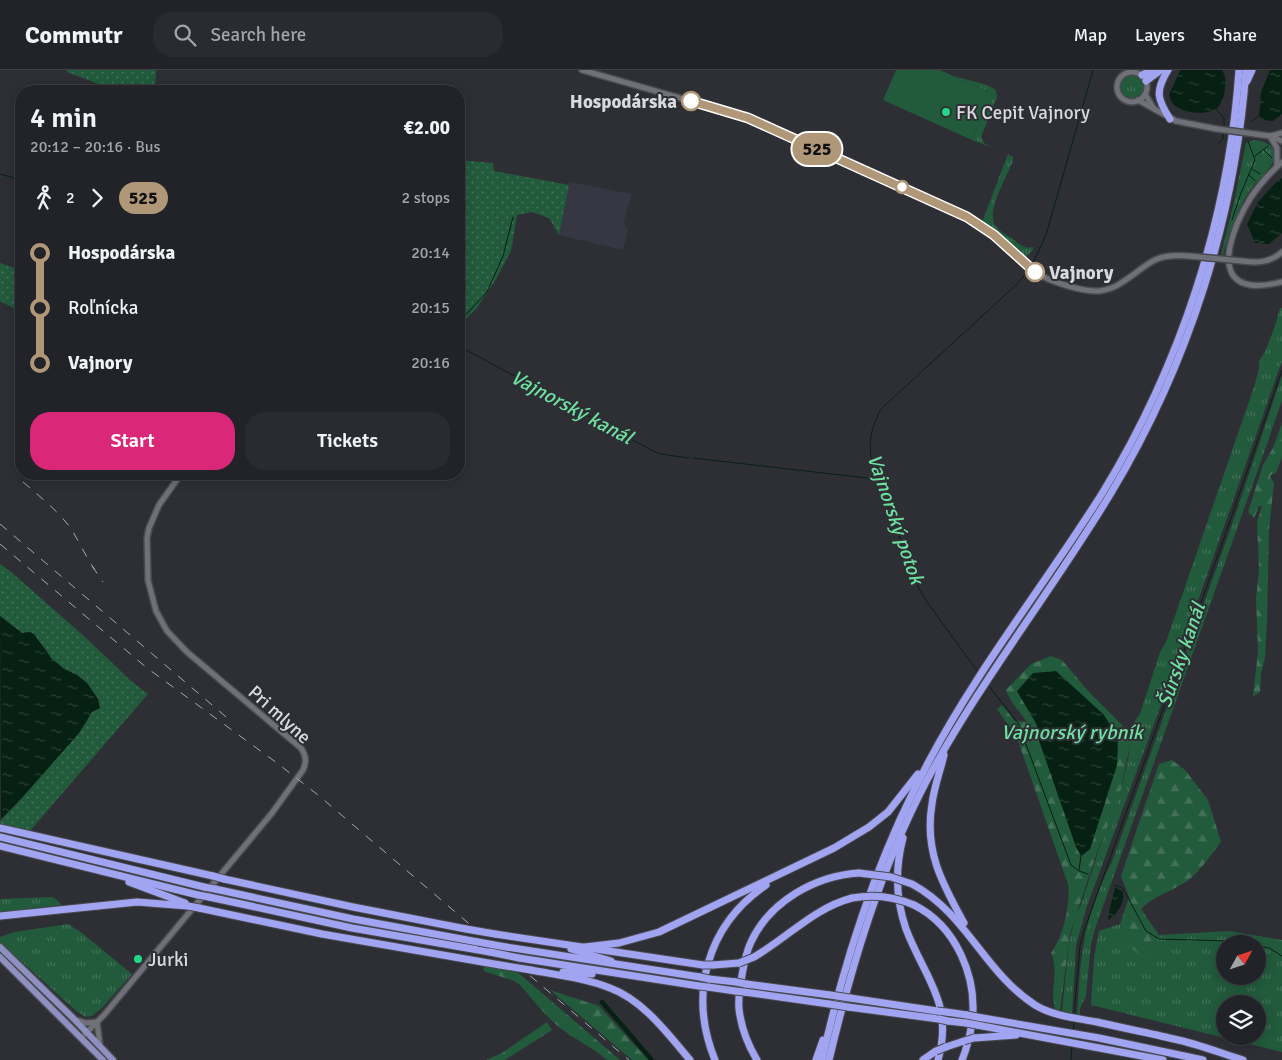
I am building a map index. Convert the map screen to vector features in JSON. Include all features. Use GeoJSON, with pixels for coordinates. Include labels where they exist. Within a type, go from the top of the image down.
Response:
{"type":"FeatureCollection","features":[{"type":"Feature","properties":{"kind":"highway"},"geometry":{"type":"LineString","coordinates":[[1144,78],[1153,70]]}},
{"type":"Feature","properties":{"kind":"highway"},"geometry":{"type":"LineString","coordinates":[[1144,78],[1161,70]]}},
{"type":"Feature","properties":{"kind":"highway"},"geometry":{"type":"LineString","coordinates":[[1168,70],[1161,83],[1158,99],[1170,119]]}},
{"type":"Feature","properties":{"kind":"highway"},"geometry":{"type":"LineString","coordinates":[[1234,70],[1238,88]]}},
{"type":"Feature","properties":{"kind":"highway"},"geometry":{"type":"LineString","coordinates":[[822,1060],[853,940],[871,890],[904,810],[929,760],[984,669],[1105,489],[1142,419],[1166,366],[1190,306],[1211,236],[1230,150],[1239,70]]}},
{"type":"Feature","properties":{"kind":"highway"},"geometry":{"type":"LineString","coordinates":[[829,1060],[863,933],[890,859],[910,813],[944,750],[989,676],[1112,492],[1132,456],[1174,370],[1206,282],[1226,207],[1234,171],[1246,70]]}},
{"type":"Feature","properties":{"kind":"highway"},"geometry":{"type":"LineString","coordinates":[[1245,84],[1252,70]]}},
{"type":"Feature","properties":{"kind":"highway"},"geometry":{"type":"LineString","coordinates":[[944,750],[932,804],[931,842],[940,877],[970,935]]}},
{"type":"Feature","properties":{"kind":"highway"},"geometry":{"type":"LineString","coordinates":[[585,947],[619,944],[659,932],[834,848],[869,827],[888,812],[929,760]]}},
{"type":"Feature","properties":{"kind":"highway"},"geometry":{"type":"LineString","coordinates":[[910,813],[898,861],[898,888],[906,928],[939,1000],[944,1032],[938,1060]]}},
{"type":"Feature","properties":{"kind":"highway"},"geometry":{"type":"LineString","coordinates":[[0,828],[353,907],[494,934],[703,965],[739,963],[754,957],[836,902],[852,898],[879,896],[897,899],[914,905],[931,916],[954,941],[963,959],[969,978],[972,1022],[962,1060]]}},
{"type":"Feature","properties":{"kind":"highway"},"geometry":{"type":"LineString","coordinates":[[0,832],[48,838]]}},
{"type":"Feature","properties":{"kind":"highway"},"geometry":{"type":"LineString","coordinates":[[0,837],[215,889],[353,919],[635,968],[1047,1028],[1203,1060]]}},
{"type":"Feature","properties":{"kind":"highway"},"geometry":{"type":"LineString","coordinates":[[0,846],[198,895],[362,929],[519,958],[699,986],[977,1025],[1163,1060]]}},
{"type":"Feature","properties":{"kind":"highway"},"geometry":{"type":"LineString","coordinates":[[96,870],[199,908],[322,934],[590,981],[612,988],[635,1002],[655,1020],[690,1060]]}},
{"type":"Feature","properties":{"kind":"highway"},"geometry":{"type":"LineString","coordinates":[[715,1060],[705,1028],[703,1003],[704,981],[709,960],[715,944],[731,917],[756,892],[785,872]]}},
{"type":"Feature","properties":{"kind":"highway"},"geometry":{"type":"LineString","coordinates":[[756,1060],[742,1025],[739,1009],[740,985],[746,956],[757,930],[781,904],[798,891],[823,879],[859,873],[886,876],[912,884],[940,902],[970,935],[1008,984],[1037,1006],[1049,1012],[1177,1039],[1243,1060]]}},
{"type":"Feature","properties":{"kind":"highway"},"geometry":{"type":"LineString","coordinates":[[0,916],[137,902],[189,905]]}},
{"type":"Feature","properties":{"kind":"highway"},"geometry":{"type":"LineString","coordinates":[[547,941],[635,968]]}},
{"type":"Feature","properties":{"kind":"highway"},"geometry":{"type":"LineString","coordinates":[[531,970],[645,978]]}},
{"type":"Feature","properties":{"kind":"highway"},"geometry":{"type":"LineString","coordinates":[[816,1060],[830,1024]]}},
{"type":"Feature","properties":{"kind":"highway"},"geometry":{"type":"LineString","coordinates":[[923,1060],[936,1051],[974,1038],[1001,1035],[1046,1037]]}},
{"type":"Feature","properties":{"kind":"main road"},"geometry":{"type":"LineString","coordinates":[[0,947],[113,1060]]}},
{"type":"Feature","properties":{"kind":"main road"},"geometry":{"type":"LineString","coordinates":[[0,956],[103,1060]]}},
{"type":"Feature","properties":{"kind":"street"},"geometry":{"type":"LineString","coordinates":[[582,70],[730,112],[800,141],[972,219],[994,235],[1033,270],[1064,284],[1092,291],[1116,287],[1156,258],[1170,255],[1242,262],[1271,260],[1282,252]]}},
{"type":"Feature","properties":{"kind":"street"},"geometry":{"type":"LineString","coordinates":[[1138,100],[1147,90],[1144,78],[1134,72],[1125,74],[1119,81],[1120,95],[1128,101],[1138,100],[1170,119],[1186,124],[1270,136],[1282,140]]}},
{"type":"Feature","properties":{"kind":"street"},"geometry":{"type":"LineString","coordinates":[[1145,94],[1155,109]]}},
{"type":"Feature","properties":{"kind":"street"},"geometry":{"type":"LineString","coordinates":[[1270,136],[1282,132]]}},
{"type":"Feature","properties":{"kind":"street"},"geometry":{"type":"LineString","coordinates":[[1270,136],[1277,148],[1281,163],[1252,196],[1244,209],[1230,246],[1228,261],[1234,275],[1245,284],[1261,285],[1282,282]]}},
{"type":"Feature","properties":{"kind":"street","name":"Pri mlyne"},"geometry":{"type":"LineString","coordinates":[[81,1037],[97,1022],[272,813],[306,763],[305,756],[300,748],[187,652],[166,630],[156,611],[148,580],[147,538],[149,528],[159,505],[177,480]]}},
{"type":"Feature","properties":{"kind":"street"},"geometry":{"type":"LineString","coordinates":[[74,1020],[86,1023],[97,1022],[100,1046]]}},
{"type":"Feature","properties":{"kind":"shaded area"},"geometry":{"type":"Polygon","coordinates":[[[569,182],[632,194],[624,222],[628,231],[623,250],[559,235],[569,182]]]}},
{"type":"Feature","properties":{"kind":"green space"},"geometry":{"type":"Polygon","coordinates":[[[67,70],[156,70],[155,85],[101,85],[67,72],[67,70]]]}},
{"type":"Feature","properties":{"kind":"green space","name":"FK Cepit Vajnory"},"geometry":{"type":"Polygon","coordinates":[[[896,70],[940,70],[992,93],[972,140],[883,100],[896,70]]]}},
{"type":"Feature","properties":{"kind":"green space"},"geometry":{"type":"Polygon","coordinates":[[[1132,74],[1140,78],[1144,86],[1140,94],[1132,98],[1124,94],[1120,86],[1124,78],[1132,74]]]}},
{"type":"Feature","properties":{"kind":"green space"},"geometry":{"type":"Polygon","coordinates":[[[954,76],[987,85],[996,90],[997,97],[981,137],[984,143],[991,147],[972,140],[992,93],[954,76]]]}},
{"type":"Feature","properties":{"kind":"green space"},"geometry":{"type":"Polygon","coordinates":[[[1254,140],[1262,141],[1272,147],[1274,150],[1273,162],[1244,200],[1223,255],[1221,254],[1246,143],[1254,140]]]}},
{"type":"Feature","properties":{"kind":"green space"},"geometry":{"type":"Polygon","coordinates":[[[1008,154],[1013,157],[1013,160],[995,202],[993,218],[998,229],[1018,244],[1027,248],[1034,247],[1023,260],[981,225],[1008,154]]]}},
{"type":"Feature","properties":{"kind":"green space"},"geometry":{"type":"Polygon","coordinates":[[[465,161],[493,163],[494,171],[569,185],[559,235],[549,218],[532,212],[517,215],[511,251],[495,281],[476,309],[465,319],[465,161]]]}},
{"type":"Feature","properties":{"kind":"green space"},"geometry":{"type":"Polygon","coordinates":[[[0,263],[15,268],[15,309],[0,301],[0,263]]]}},
{"type":"Feature","properties":{"kind":"green space"},"geometry":{"type":"Polygon","coordinates":[[[1280,308],[1282,308],[1282,361],[1171,678],[1086,909],[1076,946],[1072,1014],[1062,1012],[1069,943],[1076,914],[1081,905],[1109,818],[1120,794],[1128,760],[1130,745],[1127,739],[1130,728],[1140,714],[1160,652],[1166,642],[1255,384],[1259,361],[1265,352],[1280,308]]]}},
{"type":"Feature","properties":{"kind":"green space"},"geometry":{"type":"Polygon","coordinates":[[[1282,375],[1282,400],[1096,926],[1091,944],[1086,996],[1080,1008],[1080,1017],[1077,1017],[1082,951],[1091,912],[1112,862],[1236,513],[1282,375]]]}},
{"type":"Feature","properties":{"kind":"green space"},"geometry":{"type":"Polygon","coordinates":[[[1282,423],[1282,457],[1276,473],[1270,477],[1274,483],[1269,530],[1265,657],[1261,674],[1260,692],[1253,697],[1258,651],[1256,599],[1259,570],[1257,522],[1262,506],[1259,506],[1254,518],[1248,512],[1263,465],[1273,448],[1282,423]]]}},
{"type":"Feature","properties":{"kind":"green space"},"geometry":{"type":"Polygon","coordinates":[[[0,564],[148,694],[29,832],[0,825],[0,821],[79,733],[98,699],[87,683],[77,675],[64,669],[51,658],[45,648],[30,632],[22,633],[0,616],[0,564]]]}},
{"type":"Feature","properties":{"kind":"green space"},"geometry":{"type":"Polygon","coordinates":[[[1051,656],[1062,660],[1088,691],[1122,725],[1130,745],[1120,794],[1097,852],[1070,934],[1060,1011],[1055,1009],[1054,1003],[1055,968],[1051,953],[1059,939],[1065,920],[1069,892],[1068,884],[1017,738],[997,709],[1002,705],[1015,721],[1027,722],[1011,701],[1006,690],[1031,664],[1051,656]],[[1017,691],[1037,725],[1076,847],[1082,856],[1090,849],[1117,765],[1118,736],[1103,714],[1081,695],[1017,691]]]}},
{"type":"Feature","properties":{"kind":"green space"},"geometry":{"type":"Polygon","coordinates":[[[1172,760],[1185,770],[1208,800],[1221,842],[1203,866],[1191,878],[1152,900],[1141,909],[1159,935],[1154,947],[1144,960],[1126,942],[1120,924],[1129,897],[1121,876],[1159,764],[1172,760]]]}},
{"type":"Feature","properties":{"kind":"green space"},"geometry":{"type":"Polygon","coordinates":[[[53,897],[62,905],[0,912],[0,899],[53,897]]]}},
{"type":"Feature","properties":{"kind":"green space"},"geometry":{"type":"Polygon","coordinates":[[[68,924],[82,933],[132,974],[102,1008],[92,1016],[85,1017],[74,1009],[0,942],[0,937],[15,932],[68,924]]]}},
{"type":"Feature","properties":{"kind":"green space"},"geometry":{"type":"Polygon","coordinates":[[[1120,924],[1126,942],[1154,947],[1159,935],[1229,931],[1253,935],[1216,935],[1216,985],[1266,985],[1266,937],[1282,940],[1282,1052],[1254,1045],[1266,1045],[1266,995],[1216,995],[1216,1036],[1091,1005],[1094,958],[1099,931],[1120,924]]]}},
{"type":"Feature","properties":{"kind":"green space"},"geometry":{"type":"Polygon","coordinates":[[[485,965],[515,970],[620,1060],[607,1060],[559,1027],[519,984],[486,972],[483,970],[485,965]]]}},
{"type":"Feature","properties":{"kind":"green space"},"geometry":{"type":"Polygon","coordinates":[[[550,990],[599,1006],[648,1060],[632,1060],[550,990]]]}},
{"type":"Feature","properties":{"kind":"green space"},"geometry":{"type":"Polygon","coordinates":[[[547,1022],[552,1030],[505,1060],[486,1060],[502,1053],[547,1022]]]}},
{"type":"Feature","properties":{"kind":"water"},"geometry":{"type":"Polygon","coordinates":[[[1180,70],[1222,70],[1226,81],[1223,98],[1218,107],[1209,112],[1196,113],[1174,105],[1169,95],[1180,70]]]}},
{"type":"Feature","properties":{"kind":"water"},"geometry":{"type":"Polygon","coordinates":[[[1270,70],[1282,70],[1282,114],[1273,121],[1264,120],[1259,116],[1261,92],[1270,70]]]}},
{"type":"Feature","properties":{"kind":"water"},"geometry":{"type":"Polygon","coordinates":[[[1282,178],[1282,233],[1269,244],[1255,243],[1247,224],[1258,202],[1282,178]]]}},
{"type":"Feature","properties":{"kind":"water"},"geometry":{"type":"Polygon","coordinates":[[[0,616],[22,633],[30,632],[34,634],[51,658],[64,669],[77,675],[87,683],[98,699],[100,708],[92,712],[79,733],[1,819],[0,616]]]}},
{"type":"Feature","properties":{"kind":"water","name":"Vajnorský rybník"},"geometry":{"type":"Polygon","coordinates":[[[1056,671],[1103,714],[1118,736],[1117,765],[1090,849],[1081,856],[1076,847],[1036,732],[1037,725],[1017,691],[1033,673],[1056,671]]]}},
{"type":"Feature","properties":{"kind":"water"},"geometry":{"type":"Polygon","coordinates":[[[1115,887],[1123,892],[1123,900],[1117,912],[1108,920],[1109,912],[1115,887]]]}},
{"type":"Feature","properties":{"kind":"waterway","name":"Vajnorský potok"},"geometry":{"type":"LineString","coordinates":[[1031,267],[1046,235],[1093,70]]}},
{"type":"Feature","properties":{"kind":"waterway"},"geometry":{"type":"LineString","coordinates":[[1216,109],[1224,118],[1224,127]]}},
{"type":"Feature","properties":{"kind":"waterway"},"geometry":{"type":"LineString","coordinates":[[1252,121],[1259,116]]}},
{"type":"Feature","properties":{"kind":"waterway"},"geometry":{"type":"LineString","coordinates":[[1219,143],[1223,139],[1223,131]]}},
{"type":"Feature","properties":{"kind":"waterway"},"geometry":{"type":"LineString","coordinates":[[1232,220],[1255,160],[1248,141]]}},
{"type":"Feature","properties":{"kind":"waterway"},"geometry":{"type":"LineString","coordinates":[[1255,156],[1268,146]]}},
{"type":"Feature","properties":{"kind":"waterway"},"geometry":{"type":"LineString","coordinates":[[1264,150],[1272,158]]}},
{"type":"Feature","properties":{"kind":"waterway"},"geometry":{"type":"LineString","coordinates":[[1252,169],[1260,174]]}},
{"type":"Feature","properties":{"kind":"waterway","name":"Vajnorský kanál"},"geometry":{"type":"LineString","coordinates":[[0,174],[14,178]]}},
{"type":"Feature","properties":{"kind":"waterway"},"geometry":{"type":"LineString","coordinates":[[1249,175],[1255,181]]}},
{"type":"Feature","properties":{"kind":"waterway"},"geometry":{"type":"LineString","coordinates":[[465,316],[487,292],[503,256],[513,217]]}},
{"type":"Feature","properties":{"kind":"waterway","name":"Vajnorský potok"},"geometry":{"type":"LineString","coordinates":[[978,672],[919,589],[873,466],[870,443],[881,409],[1017,284],[1029,270]]}},
{"type":"Feature","properties":{"kind":"waterway","name":"Vajnorský kanál"},"geometry":{"type":"LineString","coordinates":[[465,349],[653,451],[660,454],[689,458]]}},
{"type":"Feature","properties":{"kind":"waterway","name":"Šúrsky kanál"},"geometry":{"type":"LineString","coordinates":[[1074,1015],[1080,946],[1084,931],[1282,370]]}},
{"type":"Feature","properties":{"kind":"waterway","name":"Vajnorský kanál"},"geometry":{"type":"LineString","coordinates":[[693,458],[867,478],[878,483]]}},
{"type":"Feature","properties":{"kind":"waterway","name":"Vajnorský potok"},"geometry":{"type":"LineString","coordinates":[[988,685],[1018,723],[1071,865],[1079,871],[1088,874]]}},
{"type":"Feature","properties":{"kind":"waterway"},"geometry":{"type":"LineString","coordinates":[[1079,870],[1081,856]]}},
{"type":"Feature","properties":{"kind":"waterway","name":"Vajnorský potok"},"geometry":{"type":"LineString","coordinates":[[1115,885],[1122,888],[1125,892],[1146,931],[1159,939],[1216,941]]}},
{"type":"Feature","properties":{"kind":"waterway","name":"Vajnorský potok"},"geometry":{"type":"LineString","coordinates":[[1266,947],[1282,956]]}},
{"type":"Feature","properties":{"kind":"waterway"},"geometry":{"type":"LineString","coordinates":[[602,1002],[652,1060]]}},
{"type":"Feature","properties":{"kind":"waterway","name":"Šúrsky kanál"},"geometry":{"type":"LineString","coordinates":[[1073,1030],[1074,1021]]}},
{"type":"Feature","properties":{"kind":"waterway","name":"Šúrsky kanál"},"geometry":{"type":"LineString","coordinates":[[1071,1060],[1072,1046]]}},
{"type":"Feature","properties":{"kind":"railway"},"geometry":{"type":"LineString","coordinates":[[23,482],[64,520],[73,531],[95,570]]}},
{"type":"Feature","properties":{"kind":"railway"},"geometry":{"type":"LineString","coordinates":[[0,524],[232,722]]}},
{"type":"Feature","properties":{"kind":"railway"},"geometry":{"type":"LineString","coordinates":[[0,544],[147,668],[318,795],[629,1060]]}},
{"type":"Feature","properties":{"kind":"railway"},"geometry":{"type":"LineString","coordinates":[[92,566],[103,582]]}},
{"type":"Feature","properties":{"kind":"bus line","name":"525"},"geometry":{"type":"LineString","coordinates":[[691,101],[748,118],[967,217],[994,235],[1035,272]]}},
{"type":"Feature","properties":{"kind":"place","name":"Hospodárska"},"geometry":{"type":"Point","coordinates":[691,101]}},
{"type":"Feature","properties":{"kind":"place","name":"FK Cepit Vajnory"},"geometry":{"type":"Point","coordinates":[946,112]}},
{"type":"Feature","properties":{"kind":"place","name":"Vajnory"},"geometry":{"type":"Point","coordinates":[1035,272]}},
{"type":"Feature","properties":{"kind":"place","name":"Jurki"},"geometry":{"type":"Point","coordinates":[138,959]}}]}
